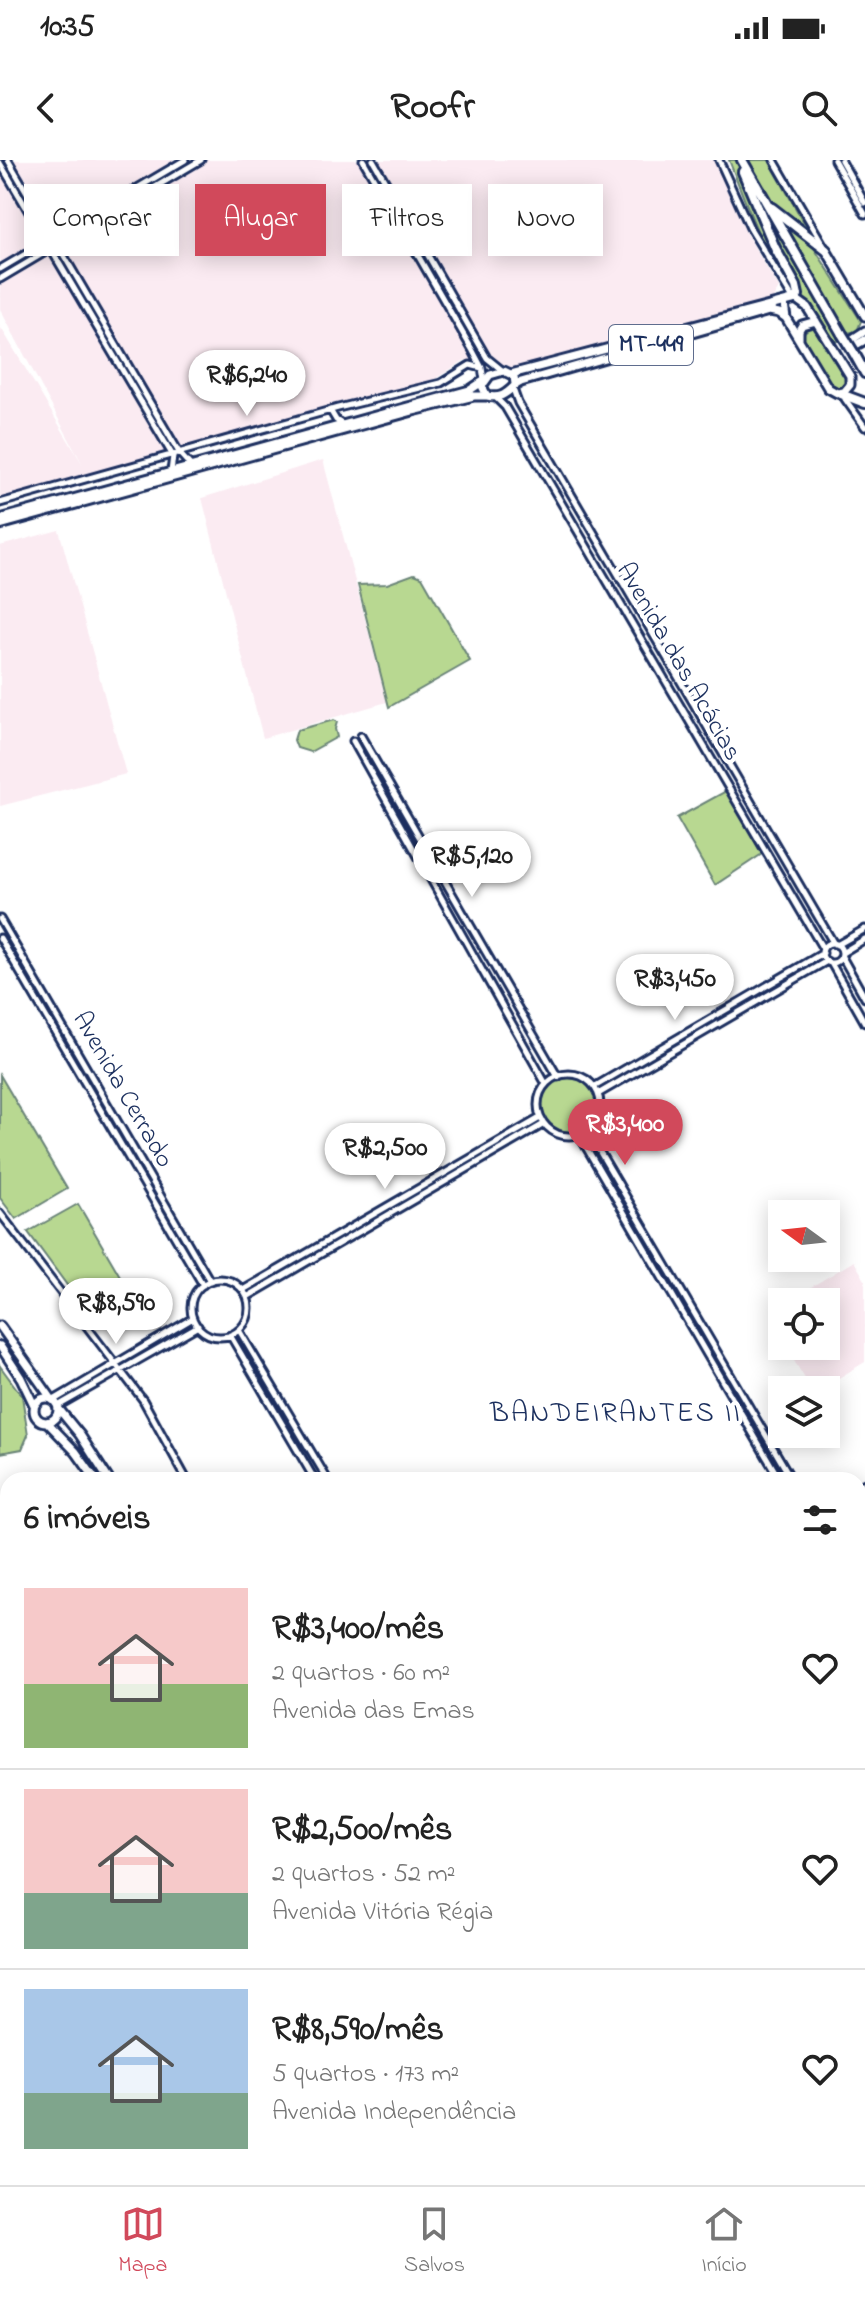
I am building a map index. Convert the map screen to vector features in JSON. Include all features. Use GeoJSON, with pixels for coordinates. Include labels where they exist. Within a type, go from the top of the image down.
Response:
{"type":"FeatureCollection","features":[{"type":"Feature","properties":{"kind":"highway"},"geometry":{"type":"LineString","coordinates":[[740,160],[865,373]]}},
{"type":"Feature","properties":{"kind":"highway"},"geometry":{"type":"LineString","coordinates":[[740,160],[775,248],[796,286],[798,295],[788,301]]}},
{"type":"Feature","properties":{"kind":"highway"},"geometry":{"type":"LineString","coordinates":[[768,205],[826,250]]}},
{"type":"Feature","properties":{"kind":"highway"},"geometry":{"type":"LineString","coordinates":[[841,394],[852,401],[865,403]]}},
{"type":"Feature","properties":{"kind":"main road"},"geometry":{"type":"LineString","coordinates":[[826,250],[865,316]]}},
{"type":"Feature","properties":{"kind":"main road"},"geometry":{"type":"LineString","coordinates":[[799,300],[807,307],[850,376],[850,385],[841,394],[828,388],[786,318],[788,301],[799,300]]}},
{"type":"Feature","properties":{"kind":"main road","name":"MT-449"},"geometry":{"type":"LineString","coordinates":[[0,522],[470,390],[494,373],[788,301]]}},
{"type":"Feature","properties":{"kind":"main road","name":"MT-449"},"geometry":{"type":"LineString","coordinates":[[0,522],[413,411],[474,396],[491,397],[514,387],[769,311],[786,318]]}},
{"type":"Feature","properties":{"kind":"main road"},"geometry":{"type":"LineString","coordinates":[[799,340],[802,325],[816,321]]}},
{"type":"Feature","properties":{"kind":"main road"},"geometry":{"type":"LineString","coordinates":[[850,347],[865,331]]}},
{"type":"Feature","properties":{"kind":"main road"},"geometry":{"type":"LineString","coordinates":[[836,353],[865,340]]}},
{"type":"Feature","properties":{"kind":"main road"},"geometry":{"type":"LineString","coordinates":[[507,372],[514,387]]}},
{"type":"Feature","properties":{"kind":"main road"},"geometry":{"type":"LineString","coordinates":[[483,381],[482,389],[491,397]]}},
{"type":"Feature","properties":{"kind":"main road"},"geometry":{"type":"LineString","coordinates":[[0,1326],[104,1472]]}},
{"type":"Feature","properties":{"kind":"main road"},"geometry":{"type":"LineString","coordinates":[[0,1346],[21,1378],[34,1405],[35,1417],[47,1422],[90,1472]]}},
{"type":"Feature","properties":{"kind":"main road"},"geometry":{"type":"LineString","coordinates":[[34,1405],[41,1398],[55,1403]]}},
{"type":"Feature","properties":{"kind":"main road"},"geometry":{"type":"LineString","coordinates":[[47,1422],[56,1417],[55,1403]]}},
{"type":"Feature","properties":{"kind":"street"},"geometry":{"type":"LineString","coordinates":[[8,160],[24,187]]}},
{"type":"Feature","properties":{"kind":"street"},"geometry":{"type":"LineString","coordinates":[[144,184],[185,160]]}},
{"type":"Feature","properties":{"kind":"street"},"geometry":{"type":"LineString","coordinates":[[160,184],[201,160]]}},
{"type":"Feature","properties":{"kind":"street"},"geometry":{"type":"LineString","coordinates":[[363,160],[482,368],[483,381]]}},
{"type":"Feature","properties":{"kind":"street"},"geometry":{"type":"LineString","coordinates":[[373,160],[487,358],[507,372]]}},
{"type":"Feature","properties":{"kind":"street"},"geometry":{"type":"LineString","coordinates":[[719,160],[788,301]]}},
{"type":"Feature","properties":{"kind":"street"},"geometry":{"type":"LineString","coordinates":[[774,160],[826,250]]}},
{"type":"Feature","properties":{"kind":"street"},"geometry":{"type":"LineString","coordinates":[[834,160],[865,214]]}},
{"type":"Feature","properties":{"kind":"street"},"geometry":{"type":"LineString","coordinates":[[841,160],[865,203]]}},
{"type":"Feature","properties":{"kind":"street"},"geometry":{"type":"LineString","coordinates":[[0,163],[24,203]]}},
{"type":"Feature","properties":{"kind":"street"},"geometry":{"type":"LineString","coordinates":[[0,269],[24,255]]}},
{"type":"Feature","properties":{"kind":"street"},"geometry":{"type":"LineString","coordinates":[[0,279],[38,256]]}},
{"type":"Feature","properties":{"kind":"street"},"geometry":{"type":"LineString","coordinates":[[56,256],[176,455],[191,466]]}},
{"type":"Feature","properties":{"kind":"street"},"geometry":{"type":"LineString","coordinates":[[65,256],[176,455],[171,472]]}},
{"type":"Feature","properties":{"kind":"street"},"geometry":{"type":"LineString","coordinates":[[0,503],[330,410],[438,384],[468,366],[482,368]]}},
{"type":"Feature","properties":{"kind":"street"},"geometry":{"type":"LineString","coordinates":[[850,385],[852,401],[865,427]]}},
{"type":"Feature","properties":{"kind":"street","name":"Avenida das Acácias"},"geometry":{"type":"LineString","coordinates":[[514,387],[518,403],[564,484],[835,944]]}},
{"type":"Feature","properties":{"kind":"street","name":"Avenida das Acácias"},"geometry":{"type":"LineString","coordinates":[[491,397],[505,407],[823,951]]}},
{"type":"Feature","properties":{"kind":"street"},"geometry":{"type":"LineString","coordinates":[[330,410],[343,424]]}},
{"type":"Feature","properties":{"kind":"street"},"geometry":{"type":"LineString","coordinates":[[327,429],[330,410]]}},
{"type":"Feature","properties":{"kind":"street"},"geometry":{"type":"LineString","coordinates":[[361,736],[558,1077]]}},
{"type":"Feature","properties":{"kind":"street"},"geometry":{"type":"LineString","coordinates":[[353,741],[546,1084]]}},
{"type":"Feature","properties":{"kind":"street","name":"Avenida Cerrado"},"geometry":{"type":"LineString","coordinates":[[0,919],[210,1281]]}},
{"type":"Feature","properties":{"kind":"street"},"geometry":{"type":"LineString","coordinates":[[594,1087],[823,951],[828,944],[835,944],[865,929]]}},
{"type":"Feature","properties":{"kind":"street","name":"Avenida Cerrado"},"geometry":{"type":"LineString","coordinates":[[0,938],[203,1285]]}},
{"type":"Feature","properties":{"kind":"street"},"geometry":{"type":"LineString","coordinates":[[598,1094],[829,962],[836,962],[865,939]]}},
{"type":"Feature","properties":{"kind":"street"},"geometry":{"type":"LineString","coordinates":[[835,944],[865,998]]}},
{"type":"Feature","properties":{"kind":"street"},"geometry":{"type":"LineString","coordinates":[[823,951],[865,1023]]}},
{"type":"Feature","properties":{"kind":"street"},"geometry":{"type":"LineString","coordinates":[[571,1074],[580,1076],[598,1094],[600,1110],[597,1118],[579,1135],[560,1135],[540,1118],[538,1100],[546,1084],[558,1077],[571,1074]]}},
{"type":"Feature","properties":{"kind":"street"},"geometry":{"type":"LineString","coordinates":[[243,1290],[540,1118]]}},
{"type":"Feature","properties":{"kind":"street"},"geometry":{"type":"LineString","coordinates":[[247,1297],[544,1124]]}},
{"type":"Feature","properties":{"kind":"street"},"geometry":{"type":"LineString","coordinates":[[587,1130],[787,1472]]}},
{"type":"Feature","properties":{"kind":"street"},"geometry":{"type":"LineString","coordinates":[[579,1135],[775,1472]]}},
{"type":"Feature","properties":{"kind":"street"},"geometry":{"type":"LineString","coordinates":[[0,1213],[156,1422],[183,1472]]}},
{"type":"Feature","properties":{"kind":"street"},"geometry":{"type":"LineString","coordinates":[[210,1281],[231,1281],[247,1297],[248,1315],[239,1330],[230,1335],[212,1336],[193,1318],[192,1302],[196,1292],[210,1281]]}},
{"type":"Feature","properties":{"kind":"street"},"geometry":{"type":"LineString","coordinates":[[55,1403],[193,1318]]}},
{"type":"Feature","properties":{"kind":"street"},"geometry":{"type":"LineString","coordinates":[[55,1403],[198,1326]]}},
{"type":"Feature","properties":{"kind":"street"},"geometry":{"type":"LineString","coordinates":[[239,1330],[323,1472]]}},
{"type":"Feature","properties":{"kind":"street"},"geometry":{"type":"LineString","coordinates":[[230,1335],[310,1472]]}},
{"type":"Feature","properties":{"kind":"shaded area"},"geometry":{"type":"Polygon","coordinates":[[[0,160],[714,160],[747,235],[779,288],[772,300],[513,368],[481,360],[465,360],[430,382],[0,503],[0,326],[83,465],[0,309],[0,160]]]}},
{"type":"Feature","properties":{"kind":"shaded area"},"geometry":{"type":"Polygon","coordinates":[[[323,460],[387,702],[263,738],[202,498],[323,460]]]}},
{"type":"Feature","properties":{"kind":"shaded area"},"geometry":{"type":"Polygon","coordinates":[[[59,530],[126,774],[0,806],[0,546],[59,530]]]}},
{"type":"Feature","properties":{"kind":"shaded area"},"geometry":{"type":"Polygon","coordinates":[[[854,1261],[865,1280],[865,1362],[840,1377],[803,1376],[794,1360],[840,1360],[840,1288],[810,1288],[854,1261]]]}},
{"type":"Feature","properties":{"kind":"green space"},"geometry":{"type":"Polygon","coordinates":[[[729,160],[736,160],[738,164],[794,294],[767,252],[729,160]]]}},
{"type":"Feature","properties":{"kind":"green space"},"geometry":{"type":"Polygon","coordinates":[[[748,160],[769,160],[811,236],[772,205],[748,160]]]}},
{"type":"Feature","properties":{"kind":"green space"},"geometry":{"type":"Polygon","coordinates":[[[748,177],[840,341],[833,341],[814,310],[799,297],[799,282],[771,231],[748,177]]]}},
{"type":"Feature","properties":{"kind":"green space"},"geometry":{"type":"Polygon","coordinates":[[[776,216],[814,248],[861,321],[857,331],[847,333],[776,216]]]}},
{"type":"Feature","properties":{"kind":"green space"},"geometry":{"type":"Polygon","coordinates":[[[809,327],[816,328],[846,380],[842,389],[830,386],[803,339],[809,327]]]}},
{"type":"Feature","properties":{"kind":"green space"},"geometry":{"type":"Polygon","coordinates":[[[414,574],[422,577],[470,661],[389,707],[358,585],[387,584],[414,574]]]}},
{"type":"Feature","properties":{"kind":"green space"},"geometry":{"type":"Polygon","coordinates":[[[334,720],[337,722],[337,737],[310,752],[297,748],[294,740],[297,730],[334,720]]]}},
{"type":"Feature","properties":{"kind":"green space"},"geometry":{"type":"Polygon","coordinates":[[[726,791],[762,854],[715,885],[677,818],[726,791]]]}},
{"type":"Feature","properties":{"kind":"green space"},"geometry":{"type":"Polygon","coordinates":[[[0,1075],[67,1189],[16,1219],[0,1198],[0,1075]]]}},
{"type":"Feature","properties":{"kind":"green space"},"geometry":{"type":"Polygon","coordinates":[[[569,1076],[580,1078],[589,1085],[596,1094],[596,1116],[589,1125],[580,1132],[569,1134],[558,1132],[549,1125],[542,1116],[540,1105],[542,1094],[549,1085],[558,1078],[569,1076]]]}},
{"type":"Feature","properties":{"kind":"green space"},"geometry":{"type":"Polygon","coordinates":[[[78,1204],[134,1300],[94,1322],[28,1232],[78,1204]]]}},
{"type":"Feature","properties":{"kind":"green space"},"geometry":{"type":"Polygon","coordinates":[[[0,1366],[22,1396],[28,1435],[22,1449],[0,1453],[0,1366]]]}},
{"type":"Feature","properties":{"kind":"district","name":"BANDEIRANTES II"},"geometry":{"type":"Point","coordinates":[616,1414]}}]}
